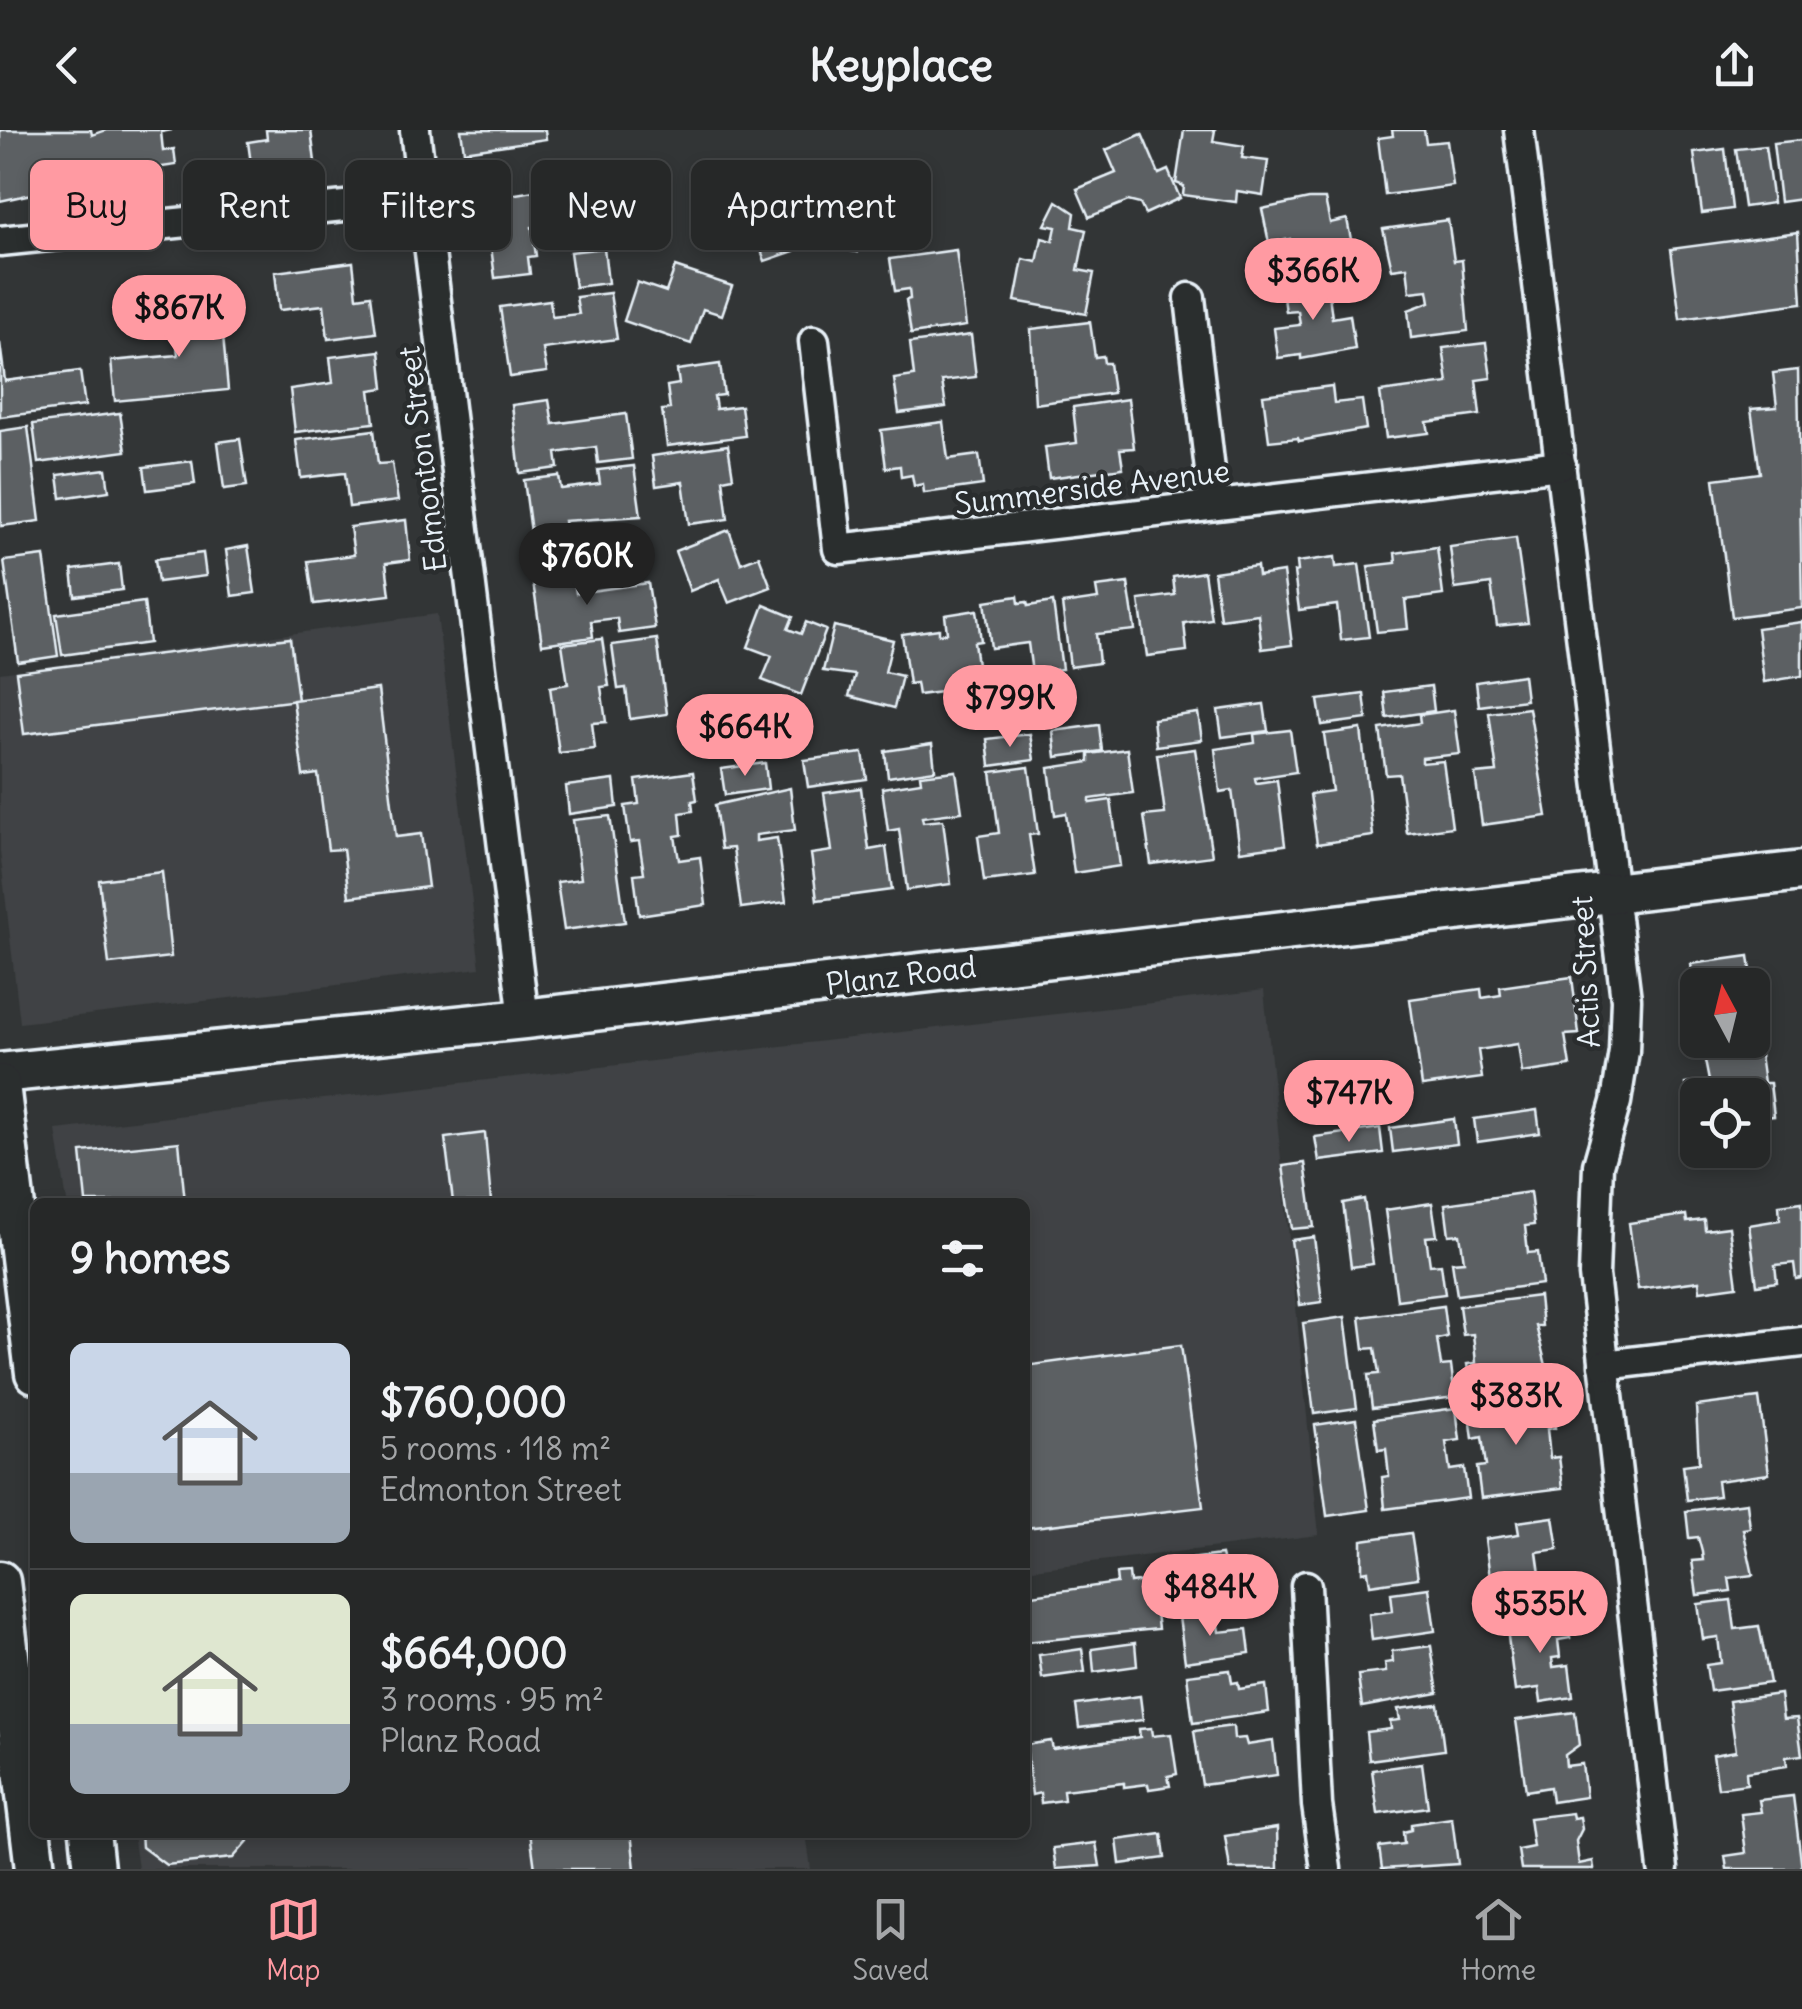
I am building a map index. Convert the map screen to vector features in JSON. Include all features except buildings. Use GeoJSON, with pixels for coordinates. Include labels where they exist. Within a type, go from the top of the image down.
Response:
{"type":"FeatureCollection","features":[{"type":"Feature","properties":{"kind":"street","name":"Edmonton Street"},"geometry":{"type":"LineString","coordinates":[[415,130],[419,160]]}},
{"type":"Feature","properties":{"kind":"street","name":"Actis Street"},"geometry":{"type":"LineString","coordinates":[[1519,130],[1626,999],[1624,1050],[1616,1102],[1598,1165],[1592,1223],[1604,1365],[1663,1869]]}},
{"type":"Feature","properties":{"kind":"street"},"geometry":{"type":"LineString","coordinates":[[0,241],[345,206]]}},
{"type":"Feature","properties":{"kind":"street","name":"Edmonton Street"},"geometry":{"type":"LineString","coordinates":[[429,250],[524,1019]]}},
{"type":"Feature","properties":{"kind":"street"},"geometry":{"type":"LineString","coordinates":[[1190,298],[1214,505]]}},
{"type":"Feature","properties":{"kind":"street","name":"Summerside Avenue"},"geometry":{"type":"LineString","coordinates":[[814,341],[838,549],[1561,466]]}},
{"type":"Feature","properties":{"kind":"street","name":"Planz Road"},"geometry":{"type":"LineString","coordinates":[[0,1073],[524,1019],[1802,871]]}},
{"type":"Feature","properties":{"kind":"street"},"geometry":{"type":"LineString","coordinates":[[0,1084],[30,1332]]}},
{"type":"Feature","properties":{"kind":"street"},"geometry":{"type":"LineString","coordinates":[[1604,1365],[1802,1342]]}},
{"type":"Feature","properties":{"kind":"street"},"geometry":{"type":"LineString","coordinates":[[0,1581],[30,1835]]}},
{"type":"Feature","properties":{"kind":"street"},"geometry":{"type":"LineString","coordinates":[[1306,1586],[1318,1806],[1326,1869]]}},
{"type":"Feature","properties":{"kind":"street"},"geometry":{"type":"LineString","coordinates":[[30,1838],[34,1869]]}},
{"type":"Feature","properties":{"kind":"street"},"geometry":{"type":"LineString","coordinates":[[91,1838],[94,1869]]}},
{"type":"Feature","properties":{"kind":"shaded area"},"geometry":{"type":"Polygon","coordinates":[[[437,614],[480,968],[20,1023],[0,851],[0,673],[437,614]]]}},
{"type":"Feature","properties":{"kind":"shaded area"},"geometry":{"type":"Polygon","coordinates":[[[1264,990],[1319,1535],[1030,1569],[1030,1198],[66,1198],[56,1130],[1264,990]]]}},
{"type":"Feature","properties":{"kind":"shaded area"},"geometry":{"type":"Polygon","coordinates":[[[134,1838],[807,1838],[811,1869],[138,1869],[134,1838]]]}}]}
